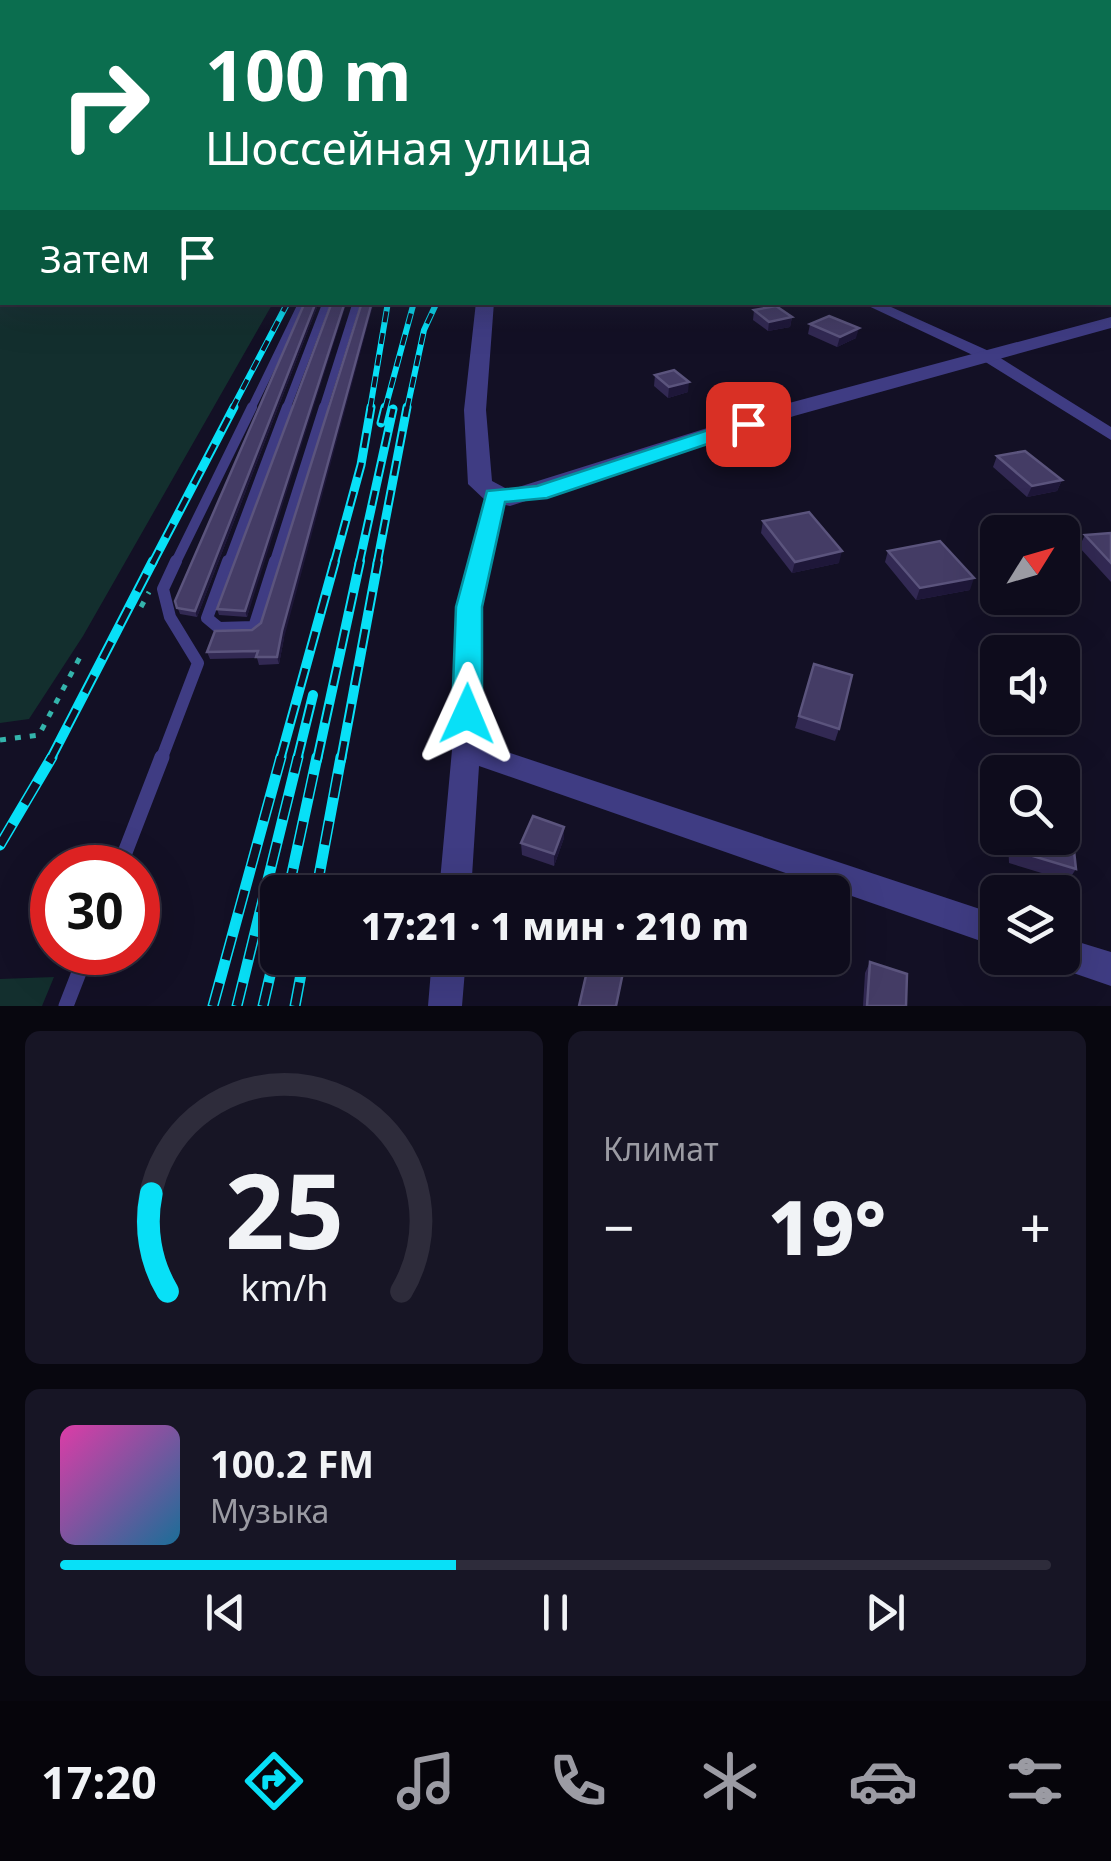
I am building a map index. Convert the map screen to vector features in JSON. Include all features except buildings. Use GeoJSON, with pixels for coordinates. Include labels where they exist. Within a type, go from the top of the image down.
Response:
{"type":"FeatureCollection","features":[{"type":"Feature","properties":{"kind":"street"},"geometry":{"type":"LineString","coordinates":[[486,305],[475,410],[480,484],[495,496],[539,493],[786,411],[1111,322]]}},
{"type":"Feature","properties":{"kind":"street"},"geometry":{"type":"LineString","coordinates":[[874,305],[985,355],[1111,435]]}},
{"type":"Feature","properties":{"kind":"street"},"geometry":{"type":"LineString","coordinates":[[456,875],[466,750],[469,607],[495,496]]}},
{"type":"Feature","properties":{"kind":"street"},"geometry":{"type":"LineString","coordinates":[[466,750],[980,925]]}},
{"type":"Feature","properties":{"kind":"street"},"geometry":{"type":"LineString","coordinates":[[1080,959],[1111,970]]}},
{"type":"Feature","properties":{"kind":"street"},"geometry":{"type":"LineString","coordinates":[[446,1006],[449,975]]}},
{"type":"Feature","properties":{"kind":"lane"},"geometry":{"type":"LineString","coordinates":[[128,845],[198,664],[170,617],[163,589],[302,305]]}},
{"type":"Feature","properties":{"kind":"lane"},"geometry":{"type":"LineString","coordinates":[[326,305],[207,618],[220,628],[254,627],[356,305]]}},
{"type":"Feature","properties":{"kind":"lane"},"geometry":{"type":"LineString","coordinates":[[66,1006],[78,975]]}},
{"type":"Feature","properties":{"kind":"path"},"geometry":{"type":"LineString","coordinates":[[0,740],[39,735],[80,657]]}},
{"type":"Feature","properties":{"kind":"green space"},"geometry":{"type":"Polygon","coordinates":[[[0,305],[272,305],[83,636],[29,719],[0,723],[0,305]]]}},
{"type":"Feature","properties":{"kind":"green space"},"geometry":{"type":"Polygon","coordinates":[[[54,977],[42,1006],[0,1006],[0,979],[54,977]]]}},
{"type":"Feature","properties":{"kind":"railway"},"geometry":{"type":"LineString","coordinates":[[232,409],[286,305]]}},
{"type":"Feature","properties":{"kind":"railway"},"geometry":{"type":"LineString","coordinates":[[370,409],[387,305]]}},
{"type":"Feature","properties":{"kind":"railway"},"geometry":{"type":"LineString","coordinates":[[385,409],[413,305]]}},
{"type":"Feature","properties":{"kind":"railway"},"geometry":{"type":"LineString","coordinates":[[407,409],[424,330],[436,305]]}},
{"type":"Feature","properties":{"kind":"railway"},"geometry":{"type":"LineString","coordinates":[[152,564],[234,407]]}},
{"type":"Feature","properties":{"kind":"railway"},"geometry":{"type":"LineString","coordinates":[[334,564],[361,465],[371,407]]}},
{"type":"Feature","properties":{"kind":"railway"},"geometry":{"type":"LineString","coordinates":[[381,423],[385,407]]}},
{"type":"Feature","properties":{"kind":"railway"},"geometry":{"type":"LineString","coordinates":[[377,564],[407,407]]}},
{"type":"Feature","properties":{"kind":"railway"},"geometry":{"type":"LineString","coordinates":[[359,564],[393,409]]}},
{"type":"Feature","properties":{"kind":"railway"},"geometry":{"type":"LineString","coordinates":[[50,760],[153,561]]}},
{"type":"Feature","properties":{"kind":"railway"},"geometry":{"type":"LineString","coordinates":[[280,760],[335,561]]}},
{"type":"Feature","properties":{"kind":"railway"},"geometry":{"type":"LineString","coordinates":[[317,760],[360,561]]}},
{"type":"Feature","properties":{"kind":"railway"},"geometry":{"type":"LineString","coordinates":[[341,760],[378,561]]}},
{"type":"Feature","properties":{"kind":"railway"},"geometry":{"type":"LineString","coordinates":[[297,760],[313,695]]}},
{"type":"Feature","properties":{"kind":"railway"},"geometry":{"type":"LineString","coordinates":[[0,845],[52,757]]}},
{"type":"Feature","properties":{"kind":"railway"},"geometry":{"type":"LineString","coordinates":[[213,1006],[281,757]]}},
{"type":"Feature","properties":{"kind":"railway"},"geometry":{"type":"LineString","coordinates":[[237,1006],[298,757]]}},
{"type":"Feature","properties":{"kind":"railway"},"geometry":{"type":"LineString","coordinates":[[292,875],[317,757]]}},
{"type":"Feature","properties":{"kind":"railway"},"geometry":{"type":"LineString","coordinates":[[319,875],[341,757]]}},
{"type":"Feature","properties":{"kind":"railway"},"geometry":{"type":"LineString","coordinates":[[263,1006],[270,975]]}},
{"type":"Feature","properties":{"kind":"railway"},"geometry":{"type":"LineString","coordinates":[[295,1006],[301,975]]}},
{"type":"Feature","properties":{"kind":"route"},"geometry":{"type":"LineString","coordinates":[[467,714],[469,607],[495,496],[510,498],[539,493],[748,424]]}}]}
